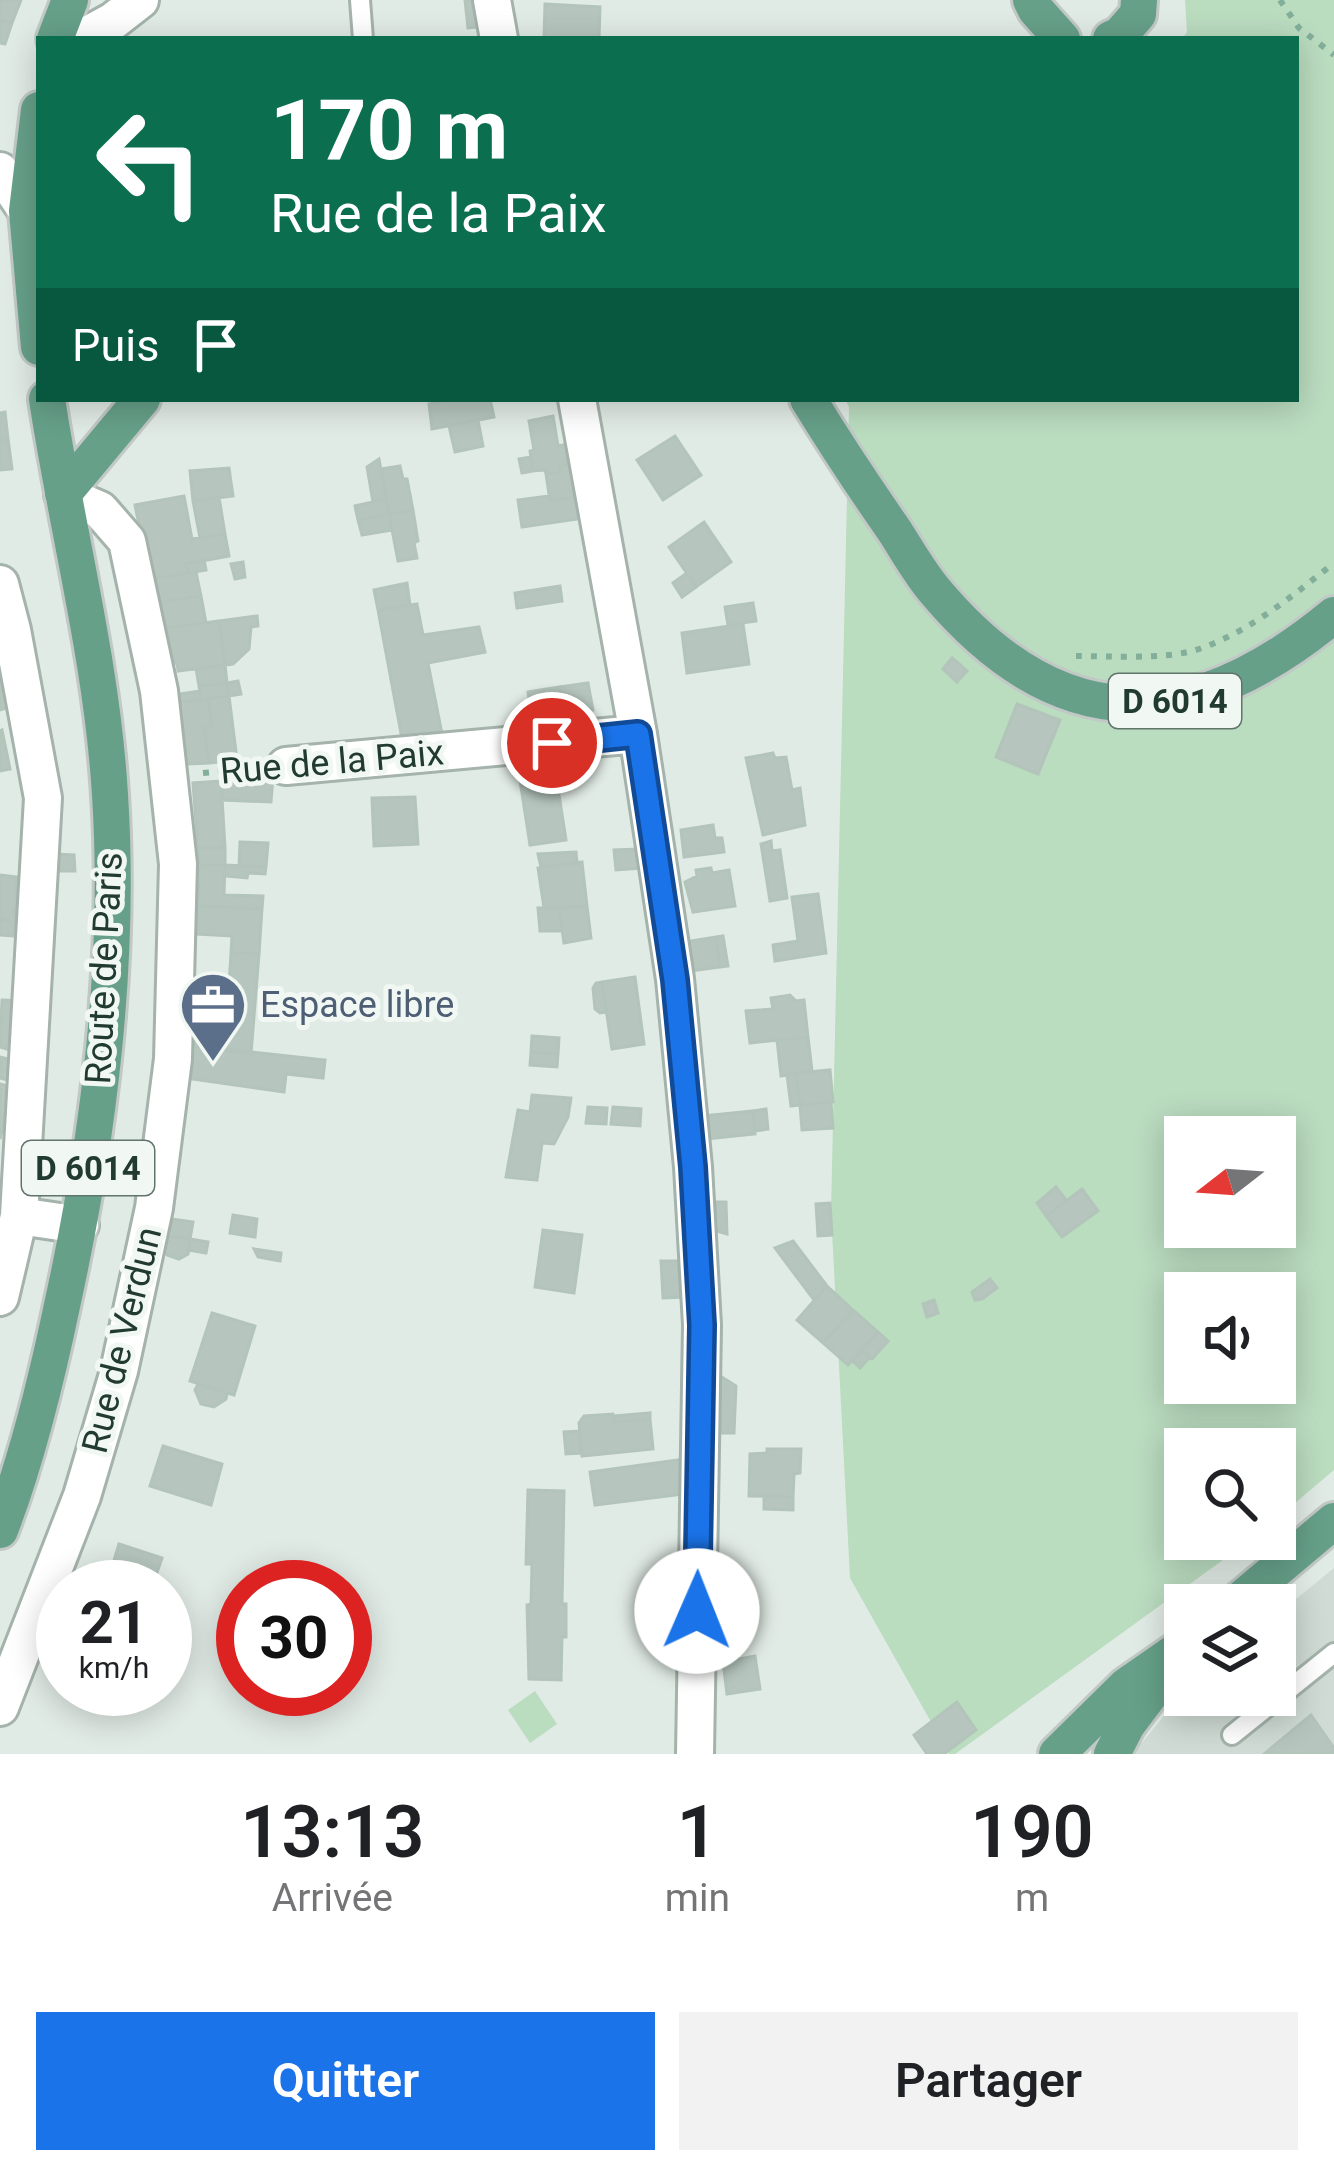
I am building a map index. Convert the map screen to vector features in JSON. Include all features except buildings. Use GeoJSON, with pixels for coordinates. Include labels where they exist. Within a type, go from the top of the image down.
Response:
{"type":"FeatureCollection","features":[{"type":"Feature","properties":{"kind":"main road"},"geometry":{"type":"LineString","coordinates":[[56,36],[70,0]]}},
{"type":"Feature","properties":{"kind":"main road"},"geometry":{"type":"LineString","coordinates":[[1031,0],[1059,36]]}},
{"type":"Feature","properties":{"kind":"main road"},"geometry":{"type":"LineString","coordinates":[[1116,36],[1138,14],[1138,0]]}},
{"type":"Feature","properties":{"kind":"main road"},"geometry":{"type":"LineString","coordinates":[[36,135],[27,211],[36,313]]}},
{"type":"Feature","properties":{"kind":"main road"},"geometry":{"type":"LineString","coordinates":[[59,477],[139,402]]}},
{"type":"Feature","properties":{"kind":"main road","name":"D 6014"},"geometry":{"type":"LineString","coordinates":[[810,402],[934,590],[1004,657],[1052,688],[1089,699],[1124,702],[1174,701],[1203,694],[1252,674],[1334,615]]}},
{"type":"Feature","properties":{"kind":"main road","name":"Route de Paris"},"geometry":{"type":"LineString","coordinates":[[0,1530],[54,1344],[80,1225],[106,1046],[112,910],[110,796],[99,679],[59,477],[58,406]]}},
{"type":"Feature","properties":{"kind":"main road"},"geometry":{"type":"LineString","coordinates":[[1259,1584],[1334,1521]]}},
{"type":"Feature","properties":{"kind":"main road"},"geometry":{"type":"LineString","coordinates":[[1057,1754],[1126,1686],[1164,1661]]}},
{"type":"Feature","properties":{"kind":"main road"},"geometry":{"type":"LineString","coordinates":[[1112,1754],[1127,1724],[1164,1675]]}},
{"type":"Feature","properties":{"kind":"street"},"geometry":{"type":"LineString","coordinates":[[86,36],[140,0]]}},
{"type":"Feature","properties":{"kind":"street"},"geometry":{"type":"LineString","coordinates":[[492,0],[498,36]]}},
{"type":"Feature","properties":{"kind":"street"},"geometry":{"type":"LineString","coordinates":[[0,171],[27,211]]}},
{"type":"Feature","properties":{"kind":"street"},"geometry":{"type":"LineString","coordinates":[[578,402],[638,734],[675,980],[693,1167],[702,1325],[695,1754]]}},
{"type":"Feature","properties":{"kind":"street","name":"Rue de Verdun"},"geometry":{"type":"LineString","coordinates":[[0,1707],[82,1496],[119,1371],[154,1208],[172,1059],[178,864],[159,691],[127,541],[100,510],[59,477]]}},
{"type":"Feature","properties":{"kind":"street"},"geometry":{"type":"LineString","coordinates":[[0,584],[43,798],[19,1216],[0,1297]]}},
{"type":"Feature","properties":{"kind":"street","name":"Rue de la Paix"},"geometry":{"type":"LineString","coordinates":[[286,766],[638,734]]}},
{"type":"Feature","properties":{"kind":"street"},"geometry":{"type":"LineString","coordinates":[[19,1216],[80,1225]]}},
{"type":"Feature","properties":{"kind":"lane"},"geometry":{"type":"LineString","coordinates":[[360,0],[363,36]]}},
{"type":"Feature","properties":{"kind":"lane"},"geometry":{"type":"LineString","coordinates":[[1232,1735],[1334,1653]]}},
{"type":"Feature","properties":{"kind":"path"},"geometry":{"type":"LineString","coordinates":[[1280,0],[1299,28],[1334,55]]}},
{"type":"Feature","properties":{"kind":"path"},"geometry":{"type":"LineString","coordinates":[[1073,656],[1196,650],[1265,617],[1334,563]]}},
{"type":"Feature","properties":{"kind":"path","name":"Rue de la Paix"},"geometry":{"type":"LineString","coordinates":[[169,776],[286,766]]}},
{"type":"Feature","properties":{"kind":"shaded area"},"geometry":{"type":"Polygon","coordinates":[[[1334,1568],[1334,1754],[1136,1754],[1164,1716],[1296,1716],[1296,1599],[1334,1568]]]}},
{"type":"Feature","properties":{"kind":"green space"},"geometry":{"type":"Polygon","coordinates":[[[1185,0],[1334,0],[1334,1470],[1296,1502],[1296,1428],[1164,1428],[1164,1560],[1223,1560],[1190,1584],[1164,1584],[1164,1603],[949,1754],[850,1578],[831,1212],[846,402],[1299,402],[1299,36],[1184,36],[1185,0]]]}},
{"type":"Feature","properties":{"kind":"green space"},"geometry":{"type":"Polygon","coordinates":[[[535,1691],[557,1724],[530,1743],[508,1710],[535,1691]]]}},
{"type":"Feature","properties":{"kind":"place","name":"Espace libre"},"geometry":{"type":"Point","coordinates":[213,1064]}},
{"type":"Feature","properties":{"kind":"route"},"geometry":{"type":"LineString","coordinates":[[552,743],[638,734],[675,980],[693,1167],[702,1325],[697,1611]]}}]}
